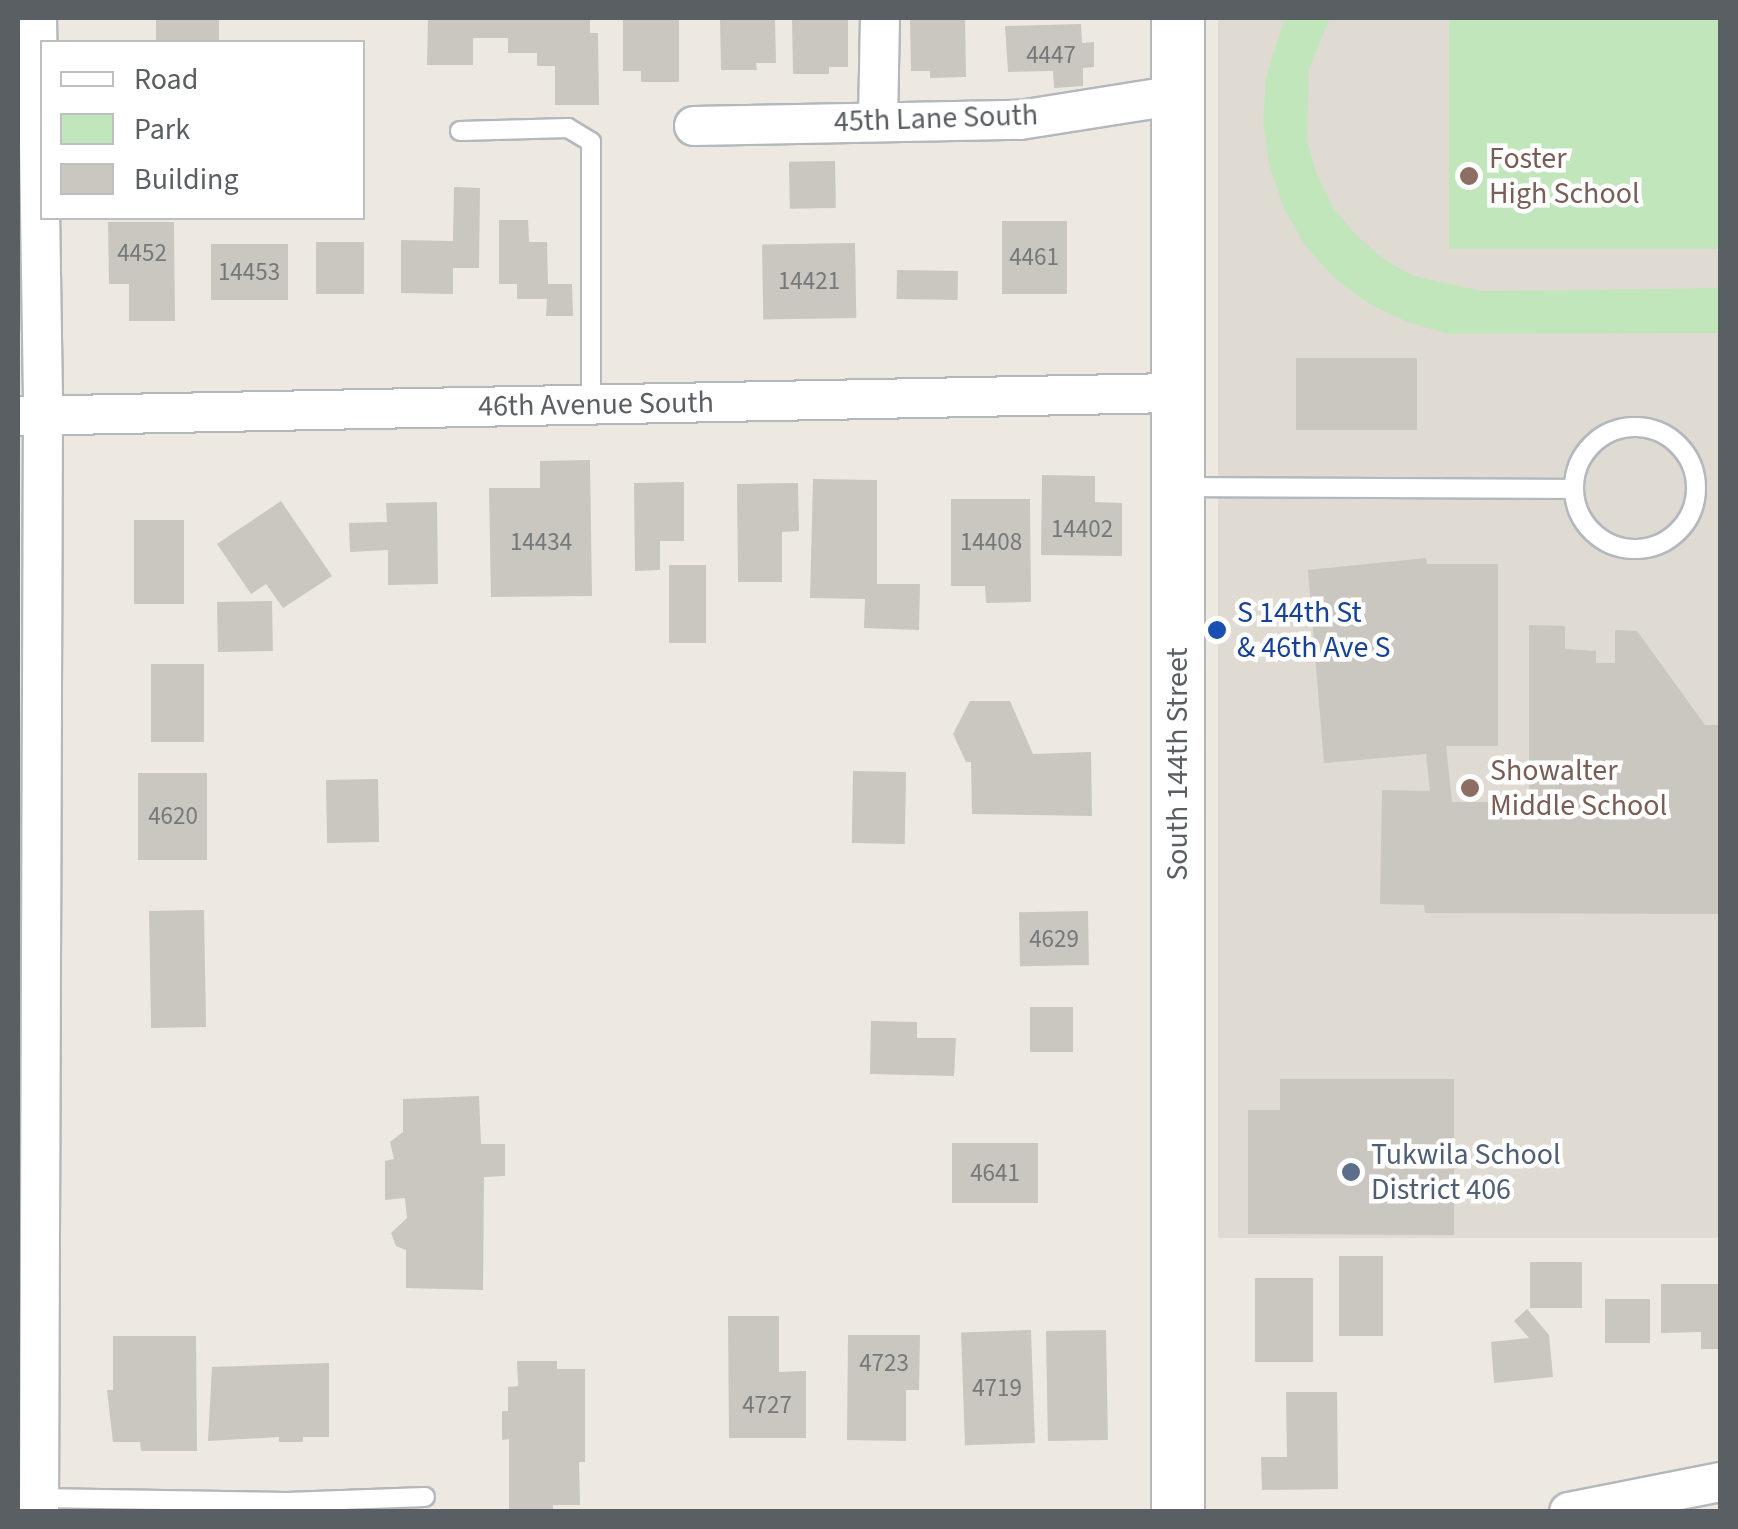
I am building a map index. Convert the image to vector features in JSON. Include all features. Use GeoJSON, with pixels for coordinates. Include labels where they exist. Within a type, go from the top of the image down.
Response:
{"type":"FeatureCollection","features":[{"type":"Feature","properties":{"kind":"street"},"geometry":{"type":"LineString","coordinates":[[38,18],[30,416],[28,1289],[40,1504]]}},
{"type":"Feature","properties":{"kind":"street"},"geometry":{"type":"LineString","coordinates":[[878,122],[880,18]]}},
{"type":"Feature","properties":{"kind":"street","name":"South 144th Street"},"geometry":{"type":"LineString","coordinates":[[1178,18],[1178,1512]]}},
{"type":"Feature","properties":{"kind":"street","name":"45th Lane South"},"geometry":{"type":"LineString","coordinates":[[694,126],[1020,120],[1178,94]]}},
{"type":"Feature","properties":{"kind":"street","name":"46th Avenue South"},"geometry":{"type":"LineString","coordinates":[[30,416],[1175,393]]}},
{"type":"Feature","properties":{"kind":"street"},"geometry":{"type":"LineString","coordinates":[[1569,1512],[1720,1482]]}},
{"type":"Feature","properties":{"kind":"lane"},"geometry":{"type":"LineString","coordinates":[[460,130],[568,128],[591,142],[590,405]]}},
{"type":"Feature","properties":{"kind":"lane"},"geometry":{"type":"LineString","coordinates":[[1634,426],[1658,430],[1678,442],[1692,462],[1697,486],[1693,510],[1680,530],[1660,544],[1637,550],[1613,545],[1593,532],[1579,513],[1573,489],[1578,465],[1591,444],[1611,430],[1634,426]]}},
{"type":"Feature","properties":{"kind":"lane"},"geometry":{"type":"LineString","coordinates":[[1178,487],[1573,489]]}},
{"type":"Feature","properties":{"kind":"lane"},"geometry":{"type":"LineString","coordinates":[[40,1504],[425,1497]]}},
{"type":"Feature","properties":{"kind":"shaded area","name":"Showalter Middle School"},"geometry":{"type":"Polygon","coordinates":[[[1218,18],[1720,18],[1720,1238],[1218,1238],[1218,18]]]}},
{"type":"Feature","properties":{"kind":"green space"},"geometry":{"type":"Polygon","coordinates":[[[1285,18],[1330,18],[1309,69],[1307,140],[1317,175],[1333,207],[1382,258],[1413,276],[1482,291],[1720,288],[1720,333],[1449,334],[1407,322],[1368,303],[1333,277],[1304,244],[1283,206],[1269,164],[1263,121],[1266,77],[1285,18]]]}},
{"type":"Feature","properties":{"kind":"green space"},"geometry":{"type":"Polygon","coordinates":[[[1449,18],[1720,18],[1720,249],[1449,249],[1449,18]]]}},
{"type":"Feature","properties":{"kind":"building"},"geometry":{"type":"Polygon","coordinates":[[[156,18],[219,18],[219,40],[156,40],[156,18]]]}},
{"type":"Feature","properties":{"kind":"building"},"geometry":{"type":"Polygon","coordinates":[[[428,18],[590,20],[590,33],[598,33],[599,105],[555,105],[555,66],[537,66],[537,53],[508,53],[508,38],[473,38],[473,65],[427,65],[428,18]]]}},
{"type":"Feature","properties":{"kind":"building"},"geometry":{"type":"Polygon","coordinates":[[[623,18],[679,18],[679,82],[641,82],[641,71],[623,71],[623,18]]]}},
{"type":"Feature","properties":{"kind":"building"},"geometry":{"type":"Polygon","coordinates":[[[720,18],[775,18],[776,63],[756,63],[757,70],[721,70],[720,18]]]}},
{"type":"Feature","properties":{"kind":"building"},"geometry":{"type":"Polygon","coordinates":[[[792,18],[848,18],[848,67],[829,67],[829,74],[793,74],[792,18]]]}},
{"type":"Feature","properties":{"kind":"building"},"geometry":{"type":"Polygon","coordinates":[[[910,18],[965,18],[966,77],[930,78],[930,71],[911,71],[910,18]]]}},
{"type":"Feature","properties":{"kind":"building"},"geometry":{"type":"Polygon","coordinates":[[[1081,24],[1082,43],[1094,42],[1094,67],[1083,68],[1083,86],[1054,88],[1053,71],[1008,72],[1005,26],[1081,24]]]}},
{"type":"Feature","properties":{"kind":"building"},"geometry":{"type":"Polygon","coordinates":[[[835,161],[836,208],[790,209],[789,162],[835,161]]]}},
{"type":"Feature","properties":{"kind":"building"},"geometry":{"type":"Polygon","coordinates":[[[454,187],[480,188],[479,268],[453,268],[453,294],[401,293],[401,240],[453,241],[454,187]]]}},
{"type":"Feature","properties":{"kind":"building"},"geometry":{"type":"Polygon","coordinates":[[[499,220],[528,220],[529,242],[547,242],[548,284],[572,284],[573,316],[546,316],[547,299],[517,299],[517,284],[499,284],[499,220]]]}},
{"type":"Feature","properties":{"kind":"building"},"geometry":{"type":"Polygon","coordinates":[[[1002,221],[1067,221],[1067,294],[1002,294],[1002,221]]]}},
{"type":"Feature","properties":{"kind":"building"},"geometry":{"type":"Polygon","coordinates":[[[108,222],[174,222],[175,321],[129,321],[129,284],[109,284],[108,222]]]}},
{"type":"Feature","properties":{"kind":"building"},"geometry":{"type":"Polygon","coordinates":[[[316,242],[364,242],[364,294],[316,294],[316,242]]]}},
{"type":"Feature","properties":{"kind":"building"},"geometry":{"type":"Polygon","coordinates":[[[855,243],[856,318],[763,320],[762,245],[855,243]]]}},
{"type":"Feature","properties":{"kind":"building"},"geometry":{"type":"Polygon","coordinates":[[[211,244],[288,244],[288,300],[211,300],[211,244]]]}},
{"type":"Feature","properties":{"kind":"building"},"geometry":{"type":"Polygon","coordinates":[[[897,270],[958,271],[957,300],[896,299],[897,270]]]}},
{"type":"Feature","properties":{"kind":"building"},"geometry":{"type":"Polygon","coordinates":[[[1296,358],[1417,358],[1417,430],[1296,430],[1296,358]]]}},
{"type":"Feature","properties":{"kind":"building"},"geometry":{"type":"Polygon","coordinates":[[[590,460],[592,596],[491,597],[489,488],[540,488],[540,461],[590,460]]]}},
{"type":"Feature","properties":{"kind":"building"},"geometry":{"type":"Polygon","coordinates":[[[1042,475],[1095,476],[1095,502],[1122,503],[1122,556],[1041,555],[1042,475]]]}},
{"type":"Feature","properties":{"kind":"building"},"geometry":{"type":"Polygon","coordinates":[[[813,479],[877,480],[877,584],[920,584],[919,630],[864,628],[865,599],[810,598],[813,479]]]}},
{"type":"Feature","properties":{"kind":"building"},"geometry":{"type":"Polygon","coordinates":[[[684,482],[684,541],[660,541],[660,570],[635,571],[634,483],[684,482]]]}},
{"type":"Feature","properties":{"kind":"building"},"geometry":{"type":"Polygon","coordinates":[[[798,483],[799,531],[782,532],[782,582],[738,582],[737,484],[798,483]]]}},
{"type":"Feature","properties":{"kind":"building"},"geometry":{"type":"Polygon","coordinates":[[[951,499],[1030,499],[1031,602],[986,603],[985,586],[951,586],[951,499]]]}},
{"type":"Feature","properties":{"kind":"building"},"geometry":{"type":"Polygon","coordinates":[[[281,501],[332,576],[283,608],[266,584],[251,594],[217,544],[281,501]]]}},
{"type":"Feature","properties":{"kind":"building"},"geometry":{"type":"Polygon","coordinates":[[[437,502],[438,584],[388,585],[388,550],[350,552],[349,523],[387,522],[386,503],[437,502]]]}},
{"type":"Feature","properties":{"kind":"building"},"geometry":{"type":"Polygon","coordinates":[[[134,520],[184,520],[184,604],[134,604],[134,520]]]}},
{"type":"Feature","properties":{"kind":"building"},"geometry":{"type":"Polygon","coordinates":[[[1426,558],[1427,564],[1498,564],[1498,746],[1446,746],[1452,802],[1529,802],[1529,625],[1565,626],[1565,649],[1596,651],[1596,663],[1615,663],[1615,630],[1637,631],[1705,725],[1720,725],[1720,914],[1425,913],[1424,905],[1380,904],[1382,790],[1430,791],[1426,754],[1324,763],[1308,570],[1426,558]]]}},
{"type":"Feature","properties":{"kind":"building"},"geometry":{"type":"Polygon","coordinates":[[[669,565],[706,565],[706,643],[669,643],[669,565]]]}},
{"type":"Feature","properties":{"kind":"building"},"geometry":{"type":"Polygon","coordinates":[[[272,601],[273,651],[218,652],[217,602],[272,601]]]}},
{"type":"Feature","properties":{"kind":"building"},"geometry":{"type":"Polygon","coordinates":[[[151,664],[204,664],[204,742],[151,742],[151,664]]]}},
{"type":"Feature","properties":{"kind":"building"},"geometry":{"type":"Polygon","coordinates":[[[970,701],[1010,701],[1033,754],[1091,752],[1092,816],[972,814],[971,762],[966,762],[953,734],[970,701]]]}},
{"type":"Feature","properties":{"kind":"building"},"geometry":{"type":"Polygon","coordinates":[[[853,771],[906,772],[905,844],[852,843],[853,771]]]}},
{"type":"Feature","properties":{"kind":"building"},"geometry":{"type":"Polygon","coordinates":[[[138,773],[207,773],[207,860],[138,860],[138,773]]]}},
{"type":"Feature","properties":{"kind":"building"},"geometry":{"type":"Polygon","coordinates":[[[378,779],[379,842],[327,843],[326,780],[378,779]]]}},
{"type":"Feature","properties":{"kind":"building"},"geometry":{"type":"Polygon","coordinates":[[[204,910],[206,1027],[151,1028],[149,911],[204,910]]]}},
{"type":"Feature","properties":{"kind":"building"},"geometry":{"type":"Polygon","coordinates":[[[1088,911],[1089,965],[1020,966],[1019,912],[1088,911]]]}},
{"type":"Feature","properties":{"kind":"building"},"geometry":{"type":"Polygon","coordinates":[[[1030,1007],[1073,1007],[1073,1052],[1030,1052],[1030,1007]]]}},
{"type":"Feature","properties":{"kind":"building"},"geometry":{"type":"Polygon","coordinates":[[[871,1021],[917,1022],[917,1038],[956,1038],[954,1076],[870,1074],[871,1021]]]}},
{"type":"Feature","properties":{"kind":"building","name":"Tukwila School District 406"},"geometry":{"type":"Polygon","coordinates":[[[1280,1079],[1454,1079],[1454,1235],[1248,1234],[1248,1110],[1280,1110],[1280,1079]]]}},
{"type":"Feature","properties":{"kind":"building"},"geometry":{"type":"Polygon","coordinates":[[[479,1096],[481,1144],[505,1144],[505,1176],[484,1177],[483,1290],[406,1288],[406,1250],[396,1246],[391,1233],[407,1218],[405,1198],[385,1200],[385,1161],[394,1159],[390,1142],[403,1132],[403,1099],[479,1096]]]}},
{"type":"Feature","properties":{"kind":"building"},"geometry":{"type":"Polygon","coordinates":[[[952,1143],[1038,1143],[1038,1203],[952,1203],[952,1143]]]}},
{"type":"Feature","properties":{"kind":"building"},"geometry":{"type":"Polygon","coordinates":[[[1339,1256],[1383,1256],[1383,1336],[1339,1336],[1339,1256]]]}},
{"type":"Feature","properties":{"kind":"building"},"geometry":{"type":"Polygon","coordinates":[[[1530,1262],[1582,1262],[1582,1308],[1530,1308],[1530,1262]]]}},
{"type":"Feature","properties":{"kind":"building"},"geometry":{"type":"Polygon","coordinates":[[[1255,1278],[1313,1278],[1313,1362],[1255,1362],[1255,1278]]]}},
{"type":"Feature","properties":{"kind":"building"},"geometry":{"type":"Polygon","coordinates":[[[1661,1284],[1720,1284],[1720,1349],[1701,1349],[1701,1332],[1661,1333],[1661,1284]]]}},
{"type":"Feature","properties":{"kind":"building"},"geometry":{"type":"Polygon","coordinates":[[[1605,1299],[1650,1299],[1650,1343],[1605,1343],[1605,1299]]]}},
{"type":"Feature","properties":{"kind":"building"},"geometry":{"type":"Polygon","coordinates":[[[1527,1309],[1549,1335],[1553,1377],[1494,1383],[1491,1342],[1529,1338],[1514,1321],[1527,1309]]]}},
{"type":"Feature","properties":{"kind":"building"},"geometry":{"type":"Polygon","coordinates":[[[728,1316],[779,1316],[779,1372],[806,1371],[806,1438],[729,1438],[728,1316]]]}},
{"type":"Feature","properties":{"kind":"building"},"geometry":{"type":"Polygon","coordinates":[[[1031,1330],[1035,1443],[965,1445],[961,1332],[1031,1330]]]}},
{"type":"Feature","properties":{"kind":"building"},"geometry":{"type":"Polygon","coordinates":[[[1106,1330],[1108,1440],[1048,1441],[1046,1331],[1106,1330]]]}},
{"type":"Feature","properties":{"kind":"building"},"geometry":{"type":"Polygon","coordinates":[[[848,1335],[920,1335],[919,1390],[906,1390],[906,1441],[847,1440],[848,1335]]]}},
{"type":"Feature","properties":{"kind":"building"},"geometry":{"type":"Polygon","coordinates":[[[113,1336],[196,1336],[197,1451],[141,1451],[140,1442],[113,1442],[107,1390],[113,1390],[113,1336]]]}},
{"type":"Feature","properties":{"kind":"building"},"geometry":{"type":"Polygon","coordinates":[[[517,1361],[557,1361],[557,1369],[585,1369],[585,1462],[579,1462],[580,1505],[553,1505],[553,1512],[509,1512],[509,1439],[502,1440],[502,1411],[508,1411],[508,1387],[518,1386],[517,1361]]]}},
{"type":"Feature","properties":{"kind":"building"},"geometry":{"type":"Polygon","coordinates":[[[329,1363],[329,1437],[303,1437],[303,1442],[279,1442],[279,1437],[208,1441],[212,1367],[329,1363]]]}},
{"type":"Feature","properties":{"kind":"building"},"geometry":{"type":"Polygon","coordinates":[[[1286,1392],[1337,1392],[1338,1489],[1262,1490],[1261,1457],[1287,1457],[1286,1392]]]}},
{"type":"Feature","properties":{"kind":"place","name":"Foster High School"},"geometry":{"type":"Point","coordinates":[1469,176]}},
{"type":"Feature","properties":{"kind":"place","name":"S 144th St & 46th Ave S"},"geometry":{"type":"Point","coordinates":[1217,630]}},
{"type":"Feature","properties":{"kind":"place","name":"Showalter Middle School"},"geometry":{"type":"Point","coordinates":[1470,788]}},
{"type":"Feature","properties":{"kind":"place","name":"Tukwila School District 406"},"geometry":{"type":"Point","coordinates":[1351,1172]}}]}
